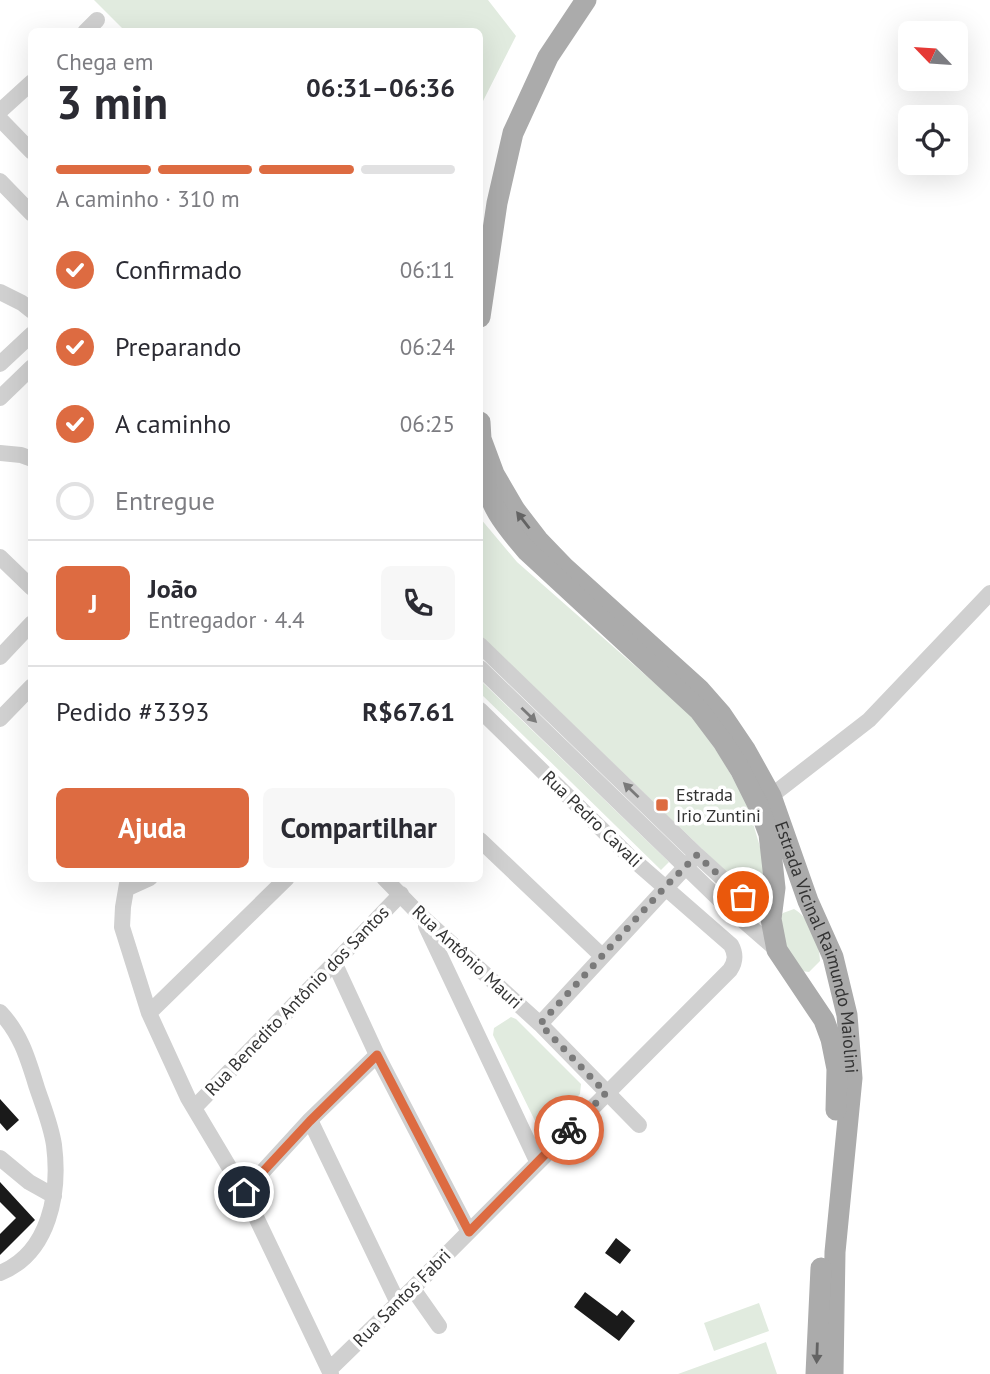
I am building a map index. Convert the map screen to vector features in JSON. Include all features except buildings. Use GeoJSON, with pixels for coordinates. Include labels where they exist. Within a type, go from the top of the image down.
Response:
{"type":"FeatureCollection","features":[{"type":"Feature","properties":{"kind":"main road"},"geometry":{"type":"LineString","coordinates":[[483,225],[492,170],[519,91],[543,43],[572,0]]}},
{"type":"Feature","properties":{"kind":"main road"},"geometry":{"type":"LineString","coordinates":[[483,297],[497,203],[513,133],[548,57],[586,0]]}},
{"type":"Feature","properties":{"kind":"main road","name":"Estrada Vicinal Raimundo Maiolini"},"geometry":{"type":"LineString","coordinates":[[483,444],[494,474],[523,520],[564,567],[721,714],[771,796],[808,901],[833,957],[847,1015],[852,1078],[835,1252],[833,1374]]}},
{"type":"Feature","properties":{"kind":"main road","name":"Estrada Vicinal Raimundo Maiolini"},"geometry":{"type":"LineString","coordinates":[[483,478],[491,504],[505,526],[527,551],[699,710],[723,742],[758,805],[769,834],[774,875],[772,914],[777,950],[824,1020],[838,1069],[835,1133],[821,1252],[816,1374]]}},
{"type":"Feature","properties":{"kind":"main road"},"geometry":{"type":"LineString","coordinates":[[772,914],[785,900],[808,901]]}},
{"type":"Feature","properties":{"kind":"main road"},"geometry":{"type":"LineString","coordinates":[[796,978],[810,983],[817,982],[829,972],[833,957]]}},
{"type":"Feature","properties":{"kind":"street"},"geometry":{"type":"LineString","coordinates":[[0,111],[28,86]]}},
{"type":"Feature","properties":{"kind":"street"},"geometry":{"type":"LineString","coordinates":[[0,119],[28,148]]}},
{"type":"Feature","properties":{"kind":"street"},"geometry":{"type":"LineString","coordinates":[[0,181],[28,210]]}},
{"type":"Feature","properties":{"kind":"street"},"geometry":{"type":"LineString","coordinates":[[0,292],[28,308]]}},
{"type":"Feature","properties":{"kind":"street"},"geometry":{"type":"LineString","coordinates":[[0,364],[28,338]]}},
{"type":"Feature","properties":{"kind":"street"},"geometry":{"type":"LineString","coordinates":[[2,394],[28,371]]}},
{"type":"Feature","properties":{"kind":"street"},"geometry":{"type":"LineString","coordinates":[[0,453],[28,458]]}},
{"type":"Feature","properties":{"kind":"street"},"geometry":{"type":"LineString","coordinates":[[0,557],[28,584]]}},
{"type":"Feature","properties":{"kind":"street"},"geometry":{"type":"LineString","coordinates":[[771,796],[869,720],[990,593]]}},
{"type":"Feature","properties":{"kind":"street"},"geometry":{"type":"LineString","coordinates":[[0,657],[28,627]]}},
{"type":"Feature","properties":{"kind":"street"},"geometry":{"type":"LineString","coordinates":[[483,648],[777,950]]}},
{"type":"Feature","properties":{"kind":"street"},"geometry":{"type":"LineString","coordinates":[[483,671],[691,861],[772,914]]}},
{"type":"Feature","properties":{"kind":"street"},"geometry":{"type":"LineString","coordinates":[[0,719],[28,690]]}},
{"type":"Feature","properties":{"kind":"street","name":"Rua Pedro Cavali"},"geometry":{"type":"LineString","coordinates":[[483,713],[629,856],[731,945],[735,956]]}},
{"type":"Feature","properties":{"kind":"street"},"geometry":{"type":"LineString","coordinates":[[483,843],[602,956]]}},
{"type":"Feature","properties":{"kind":"street"},"geometry":{"type":"LineString","coordinates":[[540,1024],[691,861]]}},
{"type":"Feature","properties":{"kind":"street"},"geometry":{"type":"LineString","coordinates":[[149,1013],[283,882]]}},
{"type":"Feature","properties":{"kind":"street","name":"Rua Antônio Mauri"},"geometry":{"type":"LineString","coordinates":[[388,882],[421,916],[540,1024],[639,1125]]}},
{"type":"Feature","properties":{"kind":"street"},"geometry":{"type":"LineString","coordinates":[[128,883],[122,927],[149,1013],[173,1070],[244,1192],[330,1371]]}},
{"type":"Feature","properties":{"kind":"street","name":"Rua Benedito Antônio dos Santos"},"geometry":{"type":"LineString","coordinates":[[194,1108],[401,894]]}},
{"type":"Feature","properties":{"kind":"street"},"geometry":{"type":"LineString","coordinates":[[421,916],[537,1161]]}},
{"type":"Feature","properties":{"kind":"street","name":"Rua Santos Fabri"},"geometry":{"type":"LineString","coordinates":[[330,1371],[730,970],[735,956]]}},
{"type":"Feature","properties":{"kind":"street"},"geometry":{"type":"LineString","coordinates":[[334,962],[377,1055],[469,1232]]}},
{"type":"Feature","properties":{"kind":"street"},"geometry":{"type":"LineString","coordinates":[[0,1012],[24,1046],[54,1146],[54,1196],[47,1226],[39,1240],[18,1262],[0,1273]]}},
{"type":"Feature","properties":{"kind":"street"},"geometry":{"type":"LineString","coordinates":[[244,1192],[310,1121],[377,1055]]}},
{"type":"Feature","properties":{"kind":"street"},"geometry":{"type":"LineString","coordinates":[[310,1121],[398,1303]]}},
{"type":"Feature","properties":{"kind":"street"},"geometry":{"type":"LineString","coordinates":[[0,1158],[29,1182],[54,1196]]}},
{"type":"Feature","properties":{"kind":"street"},"geometry":{"type":"LineString","coordinates":[[413,1289],[439,1326]]}},
{"type":"Feature","properties":{"kind":"shaded area"},"geometry":{"type":"Polygon","coordinates":[[[94,0],[488,0],[516,36],[483,101],[483,28],[122,28],[94,0]]]}},
{"type":"Feature","properties":{"kind":"shaded area"},"geometry":{"type":"Polygon","coordinates":[[[483,522],[517,562],[692,716],[722,759],[747,803],[763,857],[763,888],[747,892],[483,638],[483,522]]]}},
{"type":"Feature","properties":{"kind":"shaded area"},"geometry":{"type":"Polygon","coordinates":[[[483,683],[669,862],[661,870],[483,696],[483,683]]]}},
{"type":"Feature","properties":{"kind":"shaded area"},"geometry":{"type":"Polygon","coordinates":[[[794,909],[809,924],[818,947],[820,961],[809,972],[801,971],[782,940],[780,917],[794,909]]]}},
{"type":"Feature","properties":{"kind":"shaded area"},"geometry":{"type":"Polygon","coordinates":[[[511,1017],[581,1084],[580,1094],[547,1128],[536,1123],[493,1035],[494,1028],[511,1017]]]}},
{"type":"Feature","properties":{"kind":"shaded area"},"geometry":{"type":"Polygon","coordinates":[[[759,1303],[769,1331],[714,1351],[704,1323],[759,1303]]]}},
{"type":"Feature","properties":{"kind":"shaded area"},"geometry":{"type":"Polygon","coordinates":[[[766,1342],[777,1374],[678,1374],[766,1342]]]}},
{"type":"Feature","properties":{"kind":"way so far"},"geometry":{"type":"LineString","coordinates":[[569,1130],[606,1093],[540,1024],[697,855],[743,897]]}},
{"type":"Feature","properties":{"kind":"place","name":"Estrada Irio Zuntini"},"geometry":{"type":"Point","coordinates":[662,805]}},
{"type":"Feature","properties":{"kind":"route"},"geometry":{"type":"LineString","coordinates":[[244,1192],[310,1121],[377,1055],[469,1232],[569,1130]]}}]}
